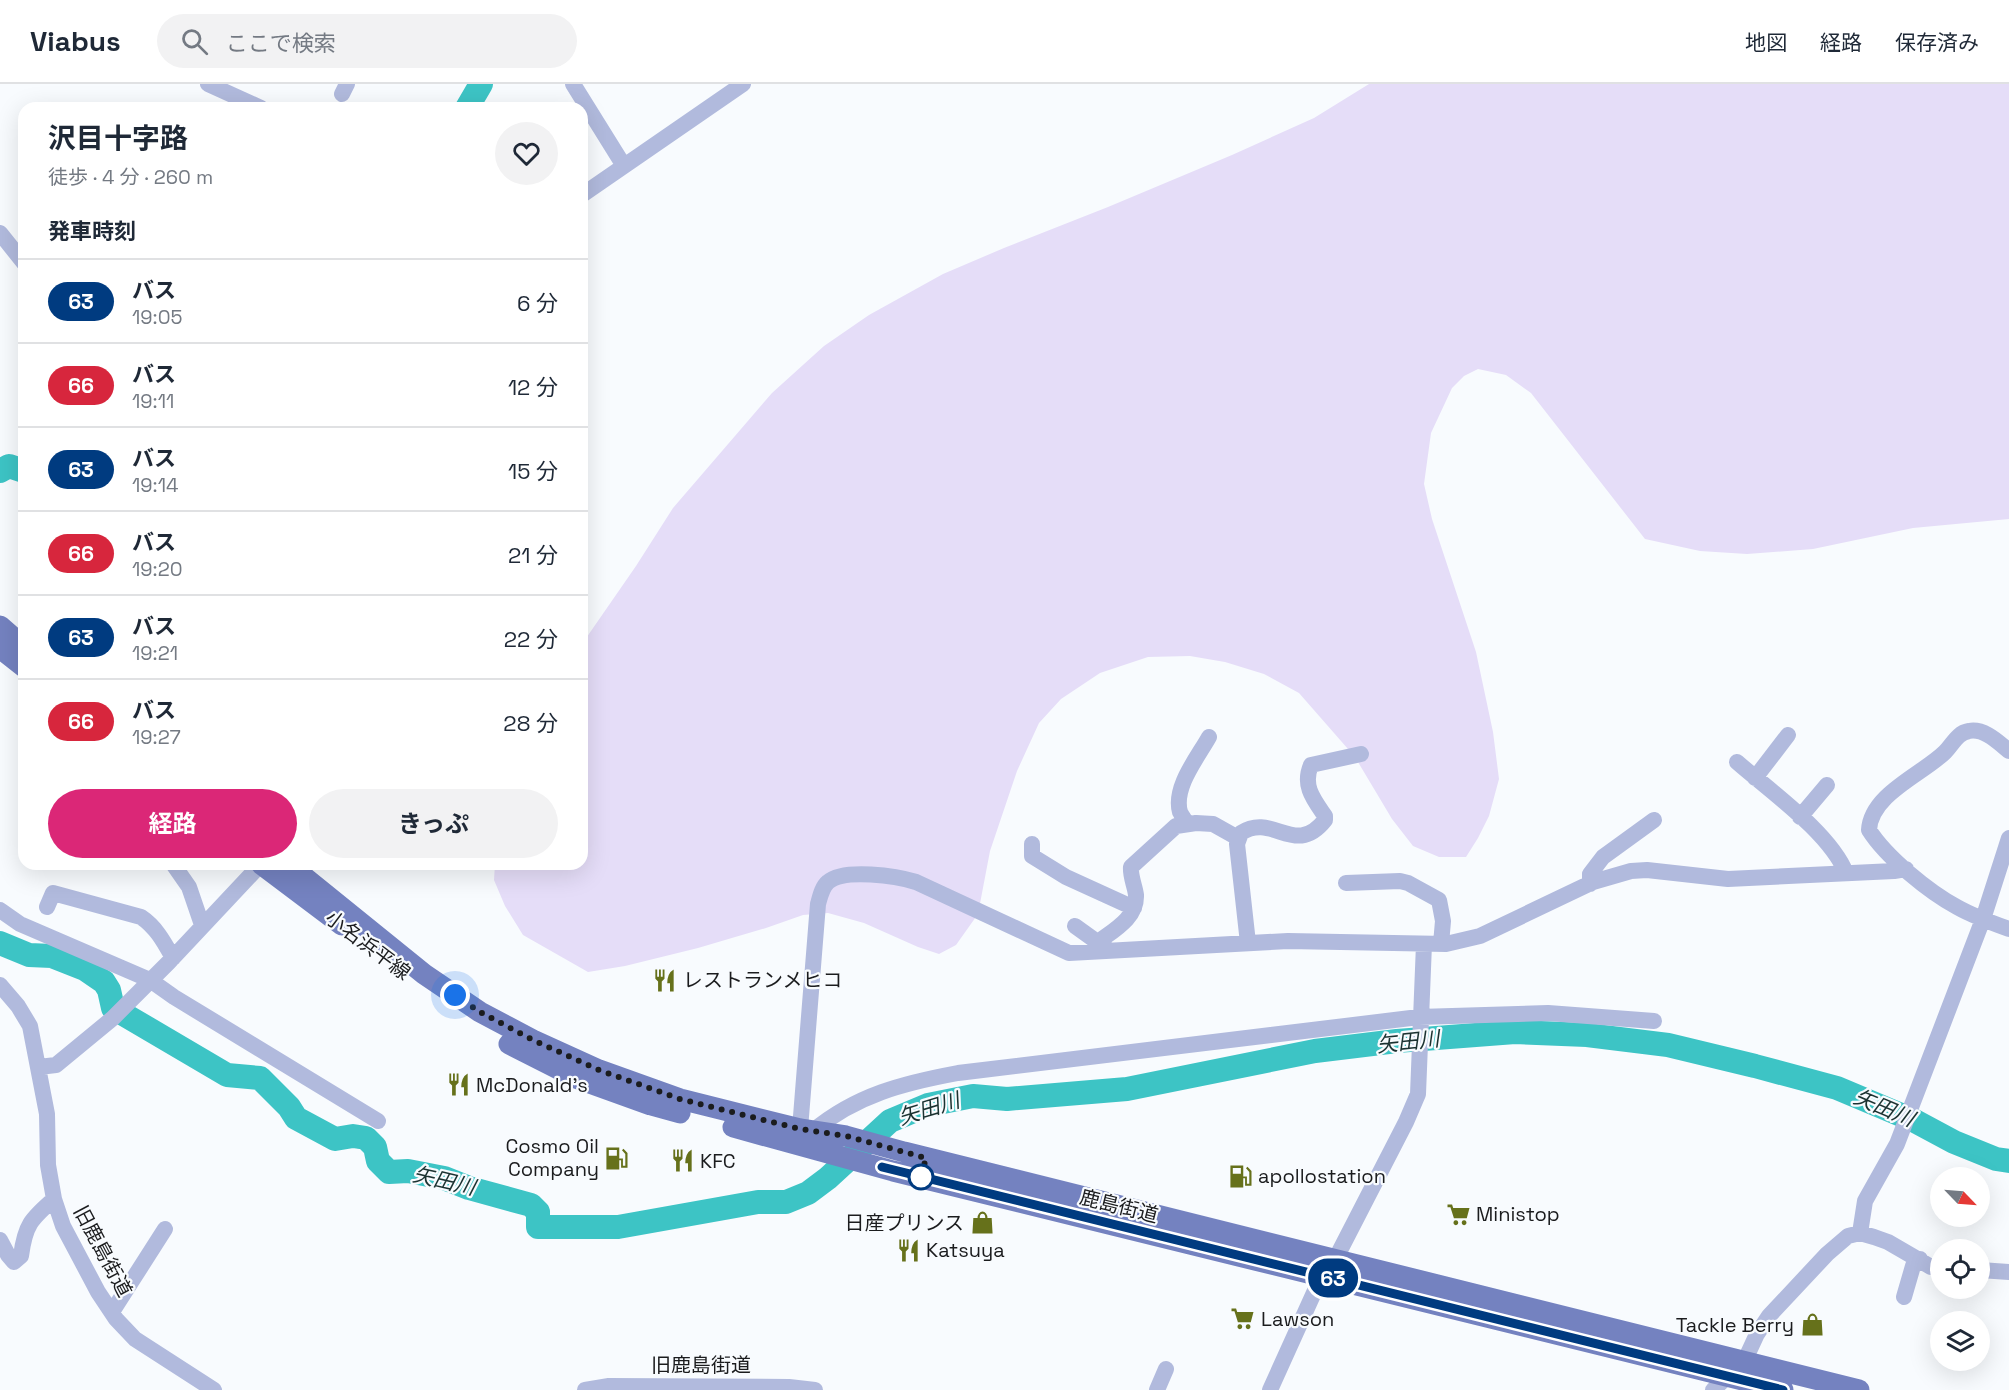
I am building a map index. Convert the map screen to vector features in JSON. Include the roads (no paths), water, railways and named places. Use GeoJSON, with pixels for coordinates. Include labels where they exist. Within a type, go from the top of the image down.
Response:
{"type":"FeatureCollection","features":[{"type":"Feature","properties":{"kind":"main road"},"geometry":{"type":"LineString","coordinates":[[9,642],[18,657]]}},
{"type":"Feature","properties":{"kind":"main road","name":"小名浜平線"},"geometry":{"type":"LineString","coordinates":[[269,870],[456,1012],[504,1041],[576,1078],[651,1105],[810,1137],[846,1136],[904,1152]]}},
{"type":"Feature","properties":{"kind":"main road","name":"小名浜平線"},"geometry":{"type":"LineString","coordinates":[[295,870],[424,974],[480,1012],[599,1070],[680,1099],[810,1137],[882,1167],[1329,1268]]}},
{"type":"Feature","properties":{"kind":"main road","name":"鹿島街道"},"geometry":{"type":"LineString","coordinates":[[904,1152],[1329,1268],[1745,1360],[1859,1390]]}},
{"type":"Feature","properties":{"kind":"main road"},"geometry":{"type":"LineString","coordinates":[[1329,1268],[1720,1383],[1783,1390]]}},
{"type":"Feature","properties":{"kind":"street"},"geometry":{"type":"LineString","coordinates":[[208,84],[237,91],[253,102]]}},
{"type":"Feature","properties":{"kind":"street"},"geometry":{"type":"LineString","coordinates":[[573,84],[584,102]]}},
{"type":"Feature","properties":{"kind":"street"},"geometry":{"type":"LineString","coordinates":[[588,191],[743,84]]}},
{"type":"Feature","properties":{"kind":"street"},"geometry":{"type":"LineString","coordinates":[[588,108],[624,166]]}},
{"type":"Feature","properties":{"kind":"street"},"geometry":{"type":"LineString","coordinates":[[0,233],[18,256]]}},
{"type":"Feature","properties":{"kind":"street"},"geometry":{"type":"LineString","coordinates":[[2009,751],[1983,732],[1967,731],[1959,734],[1946,752],[1896,788],[1872,817],[1869,830],[1892,857],[1935,893],[1957,908],[2009,929]]}},
{"type":"Feature","properties":{"kind":"street"},"geometry":{"type":"LineString","coordinates":[[1755,778],[1788,735]]}},
{"type":"Feature","properties":{"kind":"street"},"geometry":{"type":"LineString","coordinates":[[1188,824],[1180,811],[1180,796],[1184,783],[1209,737]]}},
{"type":"Feature","properties":{"kind":"street"},"geometry":{"type":"LineString","coordinates":[[1248,943],[1238,838],[1241,833],[1253,828],[1269,827],[1291,836],[1300,836],[1310,832],[1323,823],[1325,816],[1309,791],[1311,765],[1361,753]]}},
{"type":"Feature","properties":{"kind":"street"},"geometry":{"type":"LineString","coordinates":[[1737,762],[1800,817],[1836,855],[1846,873]]}},
{"type":"Feature","properties":{"kind":"street"},"geometry":{"type":"LineString","coordinates":[[1800,817],[1827,785]]}},
{"type":"Feature","properties":{"kind":"street"},"geometry":{"type":"LineString","coordinates":[[1590,884],[1590,874],[1604,857],[1654,820]]}},
{"type":"Feature","properties":{"kind":"street"},"geometry":{"type":"LineString","coordinates":[[1104,947],[1129,918],[1134,908],[1136,893],[1131,867],[1176,826],[1213,824],[1238,838]]}},
{"type":"Feature","properties":{"kind":"street"},"geometry":{"type":"LineString","coordinates":[[1860,1233],[1864,1201],[1897,1144],[1983,919],[2009,838]]}},
{"type":"Feature","properties":{"kind":"street"},"geometry":{"type":"LineString","coordinates":[[1032,844],[1032,856],[1058,872],[1134,908]]}},
{"type":"Feature","properties":{"kind":"street"},"geometry":{"type":"LineString","coordinates":[[810,1137],[818,904],[828,883],[848,875],[892,876],[905,879],[1069,953],[1104,947],[1288,941],[1441,944],[1480,936],[1590,884],[1618,874],[1647,870],[1728,879],[1906,869]]}},
{"type":"Feature","properties":{"kind":"street"},"geometry":{"type":"LineString","coordinates":[[177,870],[189,887],[202,926]]}},
{"type":"Feature","properties":{"kind":"street"},"geometry":{"type":"LineString","coordinates":[[39,1067],[56,1065],[112,1018],[255,870]]}},
{"type":"Feature","properties":{"kind":"street"},"geometry":{"type":"LineString","coordinates":[[1346,883],[1400,881],[1435,896],[1441,904],[1443,921],[1441,944]]}},
{"type":"Feature","properties":{"kind":"street"},"geometry":{"type":"LineString","coordinates":[[47,907],[53,892],[141,917],[160,935],[172,958]]}},
{"type":"Feature","properties":{"kind":"street"},"geometry":{"type":"LineString","coordinates":[[0,910],[20,924],[174,997],[378,1121]]}},
{"type":"Feature","properties":{"kind":"street"},"geometry":{"type":"LineString","coordinates":[[1075,926],[1104,947]]}},
{"type":"Feature","properties":{"kind":"street"},"geometry":{"type":"LineString","coordinates":[[1270,1390],[1418,1094],[1419,1017],[1424,944]]}},
{"type":"Feature","properties":{"kind":"street","name":"旧鹿島街道"},"geometry":{"type":"LineString","coordinates":[[0,985],[18,1006],[30,1026],[47,1114],[48,1165],[54,1199],[63,1226],[98,1292],[135,1339],[213,1390]]}},
{"type":"Feature","properties":{"kind":"street"},"geometry":{"type":"LineString","coordinates":[[810,1137],[830,1116],[888,1088],[957,1073],[1419,1017],[1548,1013],[1654,1021]]}},
{"type":"Feature","properties":{"kind":"street"},"geometry":{"type":"LineString","coordinates":[[0,1240],[14,1262],[21,1256],[22,1244],[31,1220],[54,1199]]}},
{"type":"Feature","properties":{"kind":"street"},"geometry":{"type":"LineString","coordinates":[[112,1312],[165,1229]]}},
{"type":"Feature","properties":{"kind":"street"},"geometry":{"type":"LineString","coordinates":[[1720,1383],[1745,1360],[1757,1334],[1769,1316],[1827,1254],[1848,1236],[1860,1233],[1888,1242],[1930,1266]]}},
{"type":"Feature","properties":{"kind":"street"},"geometry":{"type":"LineString","coordinates":[[1904,1297],[1913,1266],[1920,1259]]}},
{"type":"Feature","properties":{"kind":"street"},"geometry":{"type":"LineString","coordinates":[[1990,1271],[2009,1272]]}},
{"type":"Feature","properties":{"kind":"street"},"geometry":{"type":"LineString","coordinates":[[1157,1390],[1166,1369]]}},
{"type":"Feature","properties":{"kind":"street","name":"旧鹿島街道"},"geometry":{"type":"LineString","coordinates":[[585,1390],[609,1386],[789,1387],[815,1390]]}},
{"type":"Feature","properties":{"kind":"waterway"},"geometry":{"type":"LineString","coordinates":[[470,102],[481,84]]}},
{"type":"Feature","properties":{"kind":"waterway"},"geometry":{"type":"LineString","coordinates":[[0,471],[9,466],[18,469]]}},
{"type":"Feature","properties":{"kind":"waterway","name":"矢田川"},"geometry":{"type":"LineString","coordinates":[[0,943],[29,955],[52,956],[85,969],[104,982],[109,990],[113,1008],[227,1075],[260,1078],[289,1107],[296,1118],[335,1139],[353,1136],[366,1138],[375,1147],[378,1161],[389,1172],[408,1171],[444,1178],[469,1188],[531,1205],[538,1212],[538,1227],[618,1227],[758,1202],[786,1202],[808,1193],[828,1178],[890,1121],[928,1105],[973,1096],[1007,1099],[1127,1089],[1315,1051],[1397,1041],[1515,1032],[1587,1035],[1668,1045],[1755,1066],[1837,1088],[1913,1120],[1954,1142],[1996,1159],[2009,1161]]}},
{"type":"Feature","properties":{"kind":"place","name":"レストランメヒコ"},"geometry":{"type":"Point","coordinates":[665,980]}},
{"type":"Feature","properties":{"kind":"place","name":"McDonald's"},"geometry":{"type":"Point","coordinates":[458,1085]}},
{"type":"Feature","properties":{"kind":"place","name":"Cosmo Oil Company"},"geometry":{"type":"Point","coordinates":[617,1158]}},
{"type":"Feature","properties":{"kind":"place","name":"KFC"},"geometry":{"type":"Point","coordinates":[682,1161]}},
{"type":"Feature","properties":{"kind":"place","name":"apollostation"},"geometry":{"type":"Point","coordinates":[1240,1176]}},
{"type":"Feature","properties":{"kind":"place","name":"Ministop"},"geometry":{"type":"Point","coordinates":[1458,1214]}},
{"type":"Feature","properties":{"kind":"place","name":"日産プリンス"},"geometry":{"type":"Point","coordinates":[982,1223]}},
{"type":"Feature","properties":{"kind":"place","name":"Katsuya"},"geometry":{"type":"Point","coordinates":[908,1250]}},
{"type":"Feature","properties":{"kind":"place","name":"Lawson"},"geometry":{"type":"Point","coordinates":[1243,1319]}},
{"type":"Feature","properties":{"kind":"place","name":"Tackle Berry"},"geometry":{"type":"Point","coordinates":[1812,1325]}}]}
